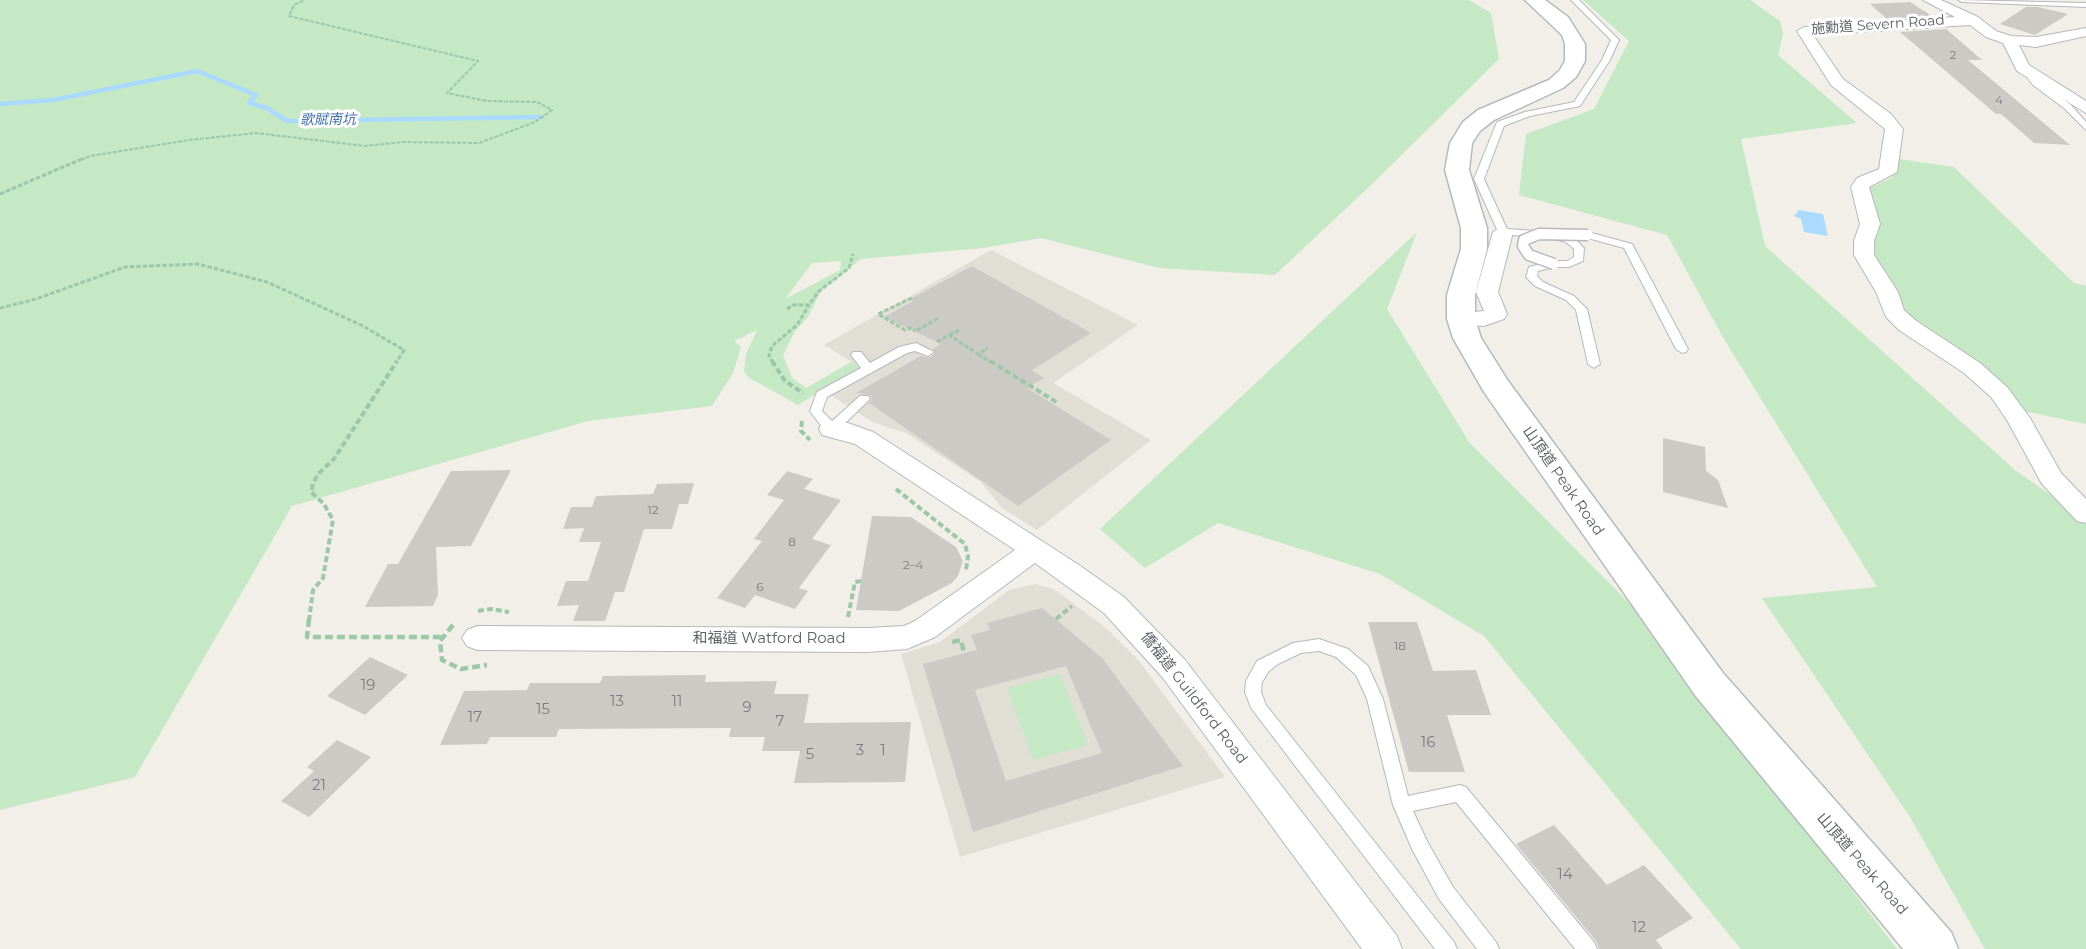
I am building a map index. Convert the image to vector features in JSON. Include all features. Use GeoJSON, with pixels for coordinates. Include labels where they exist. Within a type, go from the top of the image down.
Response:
{"type":"FeatureCollection","features":[{"type":"Feature","properties":{"kind":"main road","name":"山頂道 Peak Road"},"geometry":{"type":"LineString","coordinates":[[1534,0],[1561,21],[1571,34],[1575,44],[1575,61],[1569,73],[1556,84],[1486,115],[1471,127],[1461,143],[1457,170],[1474,222],[1474,249],[1461,295],[1461,319],[1474,351],[1495,385],[1678,643],[1755,740],[1934,949]]}},
{"type":"Feature","properties":{"kind":"street"},"geometry":{"type":"LineString","coordinates":[[1930,0],[1973,20],[1991,34],[2009,40],[2036,42],[2086,32]]}},
{"type":"Feature","properties":{"kind":"street","name":"施勳道 Severn Road"},"geometry":{"type":"LineString","coordinates":[[1973,20],[1804,30],[1812,48],[1846,91],[1886,118],[1894,129],[1888,172],[1864,182],[1860,187],[1869,220],[1863,251],[1869,266],[1887,292],[1894,312],[1901,320],[1982,376],[2007,401],[2051,478],[2086,514]]}},
{"type":"Feature","properties":{"kind":"street"},"geometry":{"type":"LineString","coordinates":[[2009,40],[2023,68],[2086,108]]}},
{"type":"Feature","properties":{"kind":"street"},"geometry":{"type":"LineString","coordinates":[[1461,319],[1484,319],[1496,314],[1487,292],[1503,232]]}},
{"type":"Feature","properties":{"kind":"street","name":"僑福道 Guildford Road"},"geometry":{"type":"LineString","coordinates":[[831,429],[848,431],[864,438],[1034,549],[1114,605],[1146,636],[1174,669],[1384,949]]}},
{"type":"Feature","properties":{"kind":"street","name":"和福道 Watford Road"},"geometry":{"type":"LineString","coordinates":[[473,634],[868,640],[907,636],[926,629],[1034,549]]}},
{"type":"Feature","properties":{"kind":"lane"},"geometry":{"type":"LineString","coordinates":[[1575,0],[1615,40],[1606,60],[1577,104],[1528,114],[1500,124],[1479,179],[1503,232],[1552,235],[1570,240],[1579,248],[1579,259],[1569,264],[1554,264],[1533,269],[1531,277],[1539,284],[1570,298],[1581,309],[1594,363]]}},
{"type":"Feature","properties":{"kind":"lane"},"geometry":{"type":"LineString","coordinates":[[1962,0],[2086,5]]}},
{"type":"Feature","properties":{"kind":"lane"},"geometry":{"type":"LineString","coordinates":[[1987,1],[2009,6]]}},
{"type":"Feature","properties":{"kind":"lane"},"geometry":{"type":"LineString","coordinates":[[2023,68],[2037,83],[2067,106],[2086,127]]}},
{"type":"Feature","properties":{"kind":"lane"},"geometry":{"type":"LineString","coordinates":[[1554,264],[1529,255],[1523,246],[1524,240],[1539,234],[1588,235],[1628,246],[1682,348]]}},
{"type":"Feature","properties":{"kind":"lane"},"geometry":{"type":"LineString","coordinates":[[864,399],[831,429],[816,411],[821,395],[903,350],[916,347],[928,349]]}},
{"type":"Feature","properties":{"kind":"lane"},"geometry":{"type":"LineString","coordinates":[[857,354],[868,369]]}},
{"type":"Feature","properties":{"kind":"lane"},"geometry":{"type":"LineString","coordinates":[[1447,949],[1258,708],[1252,692],[1258,673],[1263,666],[1291,650],[1308,645],[1331,647],[1352,661],[1369,683],[1375,699],[1402,805],[1421,849],[1446,893],[1489,949]]}},
{"type":"Feature","properties":{"kind":"lane"},"geometry":{"type":"LineString","coordinates":[[1402,805],[1460,793],[1587,949]]}},
{"type":"Feature","properties":{"kind":"path"},"geometry":{"type":"LineString","coordinates":[[0,194],[90,156],[178,142],[256,133],[365,146],[404,142],[479,143],[535,122],[552,110],[537,102],[487,101],[447,93],[478,61],[289,16],[294,6],[305,0]]}},
{"type":"Feature","properties":{"kind":"path"},"geometry":{"type":"LineString","coordinates":[[802,393],[785,381],[769,356],[770,350],[797,325],[818,292],[849,268],[853,254]]}},
{"type":"Feature","properties":{"kind":"path"},"geometry":{"type":"LineString","coordinates":[[0,308],[36,299],[125,267],[198,264],[267,282],[361,325],[404,350],[334,459],[318,474],[311,492],[328,510],[333,520],[323,578],[313,590],[308,637],[443,637],[473,634]]}},
{"type":"Feature","properties":{"kind":"path"},"geometry":{"type":"LineString","coordinates":[[912,298],[878,314],[905,330],[911,328],[916,331],[939,318]]}},
{"type":"Feature","properties":{"kind":"path"},"geometry":{"type":"LineString","coordinates":[[787,309],[809,304]]}},
{"type":"Feature","properties":{"kind":"path"},"geometry":{"type":"LineString","coordinates":[[897,326],[905,322]]}},
{"type":"Feature","properties":{"kind":"path"},"geometry":{"type":"LineString","coordinates":[[928,349],[959,330]]}},
{"type":"Feature","properties":{"kind":"path"},"geometry":{"type":"LineString","coordinates":[[949,335],[1058,403]]}},
{"type":"Feature","properties":{"kind":"path"},"geometry":{"type":"LineString","coordinates":[[978,354],[988,348]]}},
{"type":"Feature","properties":{"kind":"path"},"geometry":{"type":"LineString","coordinates":[[903,497],[947,528],[965,544],[968,556],[963,575]]}},
{"type":"Feature","properties":{"kind":"path"},"geometry":{"type":"LineString","coordinates":[[851,623],[848,621],[855,582],[861,582]]}},
{"type":"Feature","properties":{"kind":"path"},"geometry":{"type":"LineString","coordinates":[[1056,619],[1073,605]]}},
{"type":"Feature","properties":{"kind":"path"},"geometry":{"type":"LineString","coordinates":[[443,637],[440,655],[448,665],[461,669],[473,634],[491,609],[507,611],[516,617]]}},
{"type":"Feature","properties":{"kind":"path"},"geometry":{"type":"LineString","coordinates":[[946,643],[962,640],[964,653]]}},
{"type":"Feature","properties":{"kind":"shaded area"},"geometry":{"type":"Polygon","coordinates":[[[991,250],[1138,325],[1053,383],[1151,440],[1037,530],[1002,508],[981,482],[906,433],[872,422],[823,390],[860,367],[824,345],[991,250]]]}},
{"type":"Feature","properties":{"kind":"shaded area"},"geometry":{"type":"Polygon","coordinates":[[[1035,584],[1054,589],[1106,628],[1139,661],[1225,777],[960,857],[901,654],[940,642],[1009,590],[1035,584]]]}},
{"type":"Feature","properties":{"kind":"green space"},"geometry":{"type":"Polygon","coordinates":[[[0,0],[1469,0],[1491,13],[1499,59],[1371,185],[1275,275],[1159,268],[1041,238],[983,248],[861,259],[821,291],[808,317],[795,331],[783,355],[792,378],[806,388],[851,362],[860,367],[798,405],[748,377],[744,371],[746,354],[757,330],[734,341],[741,347],[733,373],[712,406],[588,421],[292,506],[135,777],[0,810],[0,0]],[[841,261],[812,263],[785,299],[840,270],[841,261]]]}},
{"type":"Feature","properties":{"kind":"green space"},"geometry":{"type":"Polygon","coordinates":[[[1583,0],[1750,0],[1780,21],[1783,34],[1778,55],[1857,123],[1741,139],[1765,246],[2015,470],[2086,520],[2086,949],[1985,949],[1910,817],[1762,598],[1877,587],[1724,339],[1667,235],[1519,195],[1526,134],[1594,109],[1629,41],[1583,0]]]}},
{"type":"Feature","properties":{"kind":"green space"},"geometry":{"type":"Polygon","coordinates":[[[1899,159],[1954,167],[2074,283],[2086,286],[2086,424],[2023,411],[1909,319],[1874,261],[1868,189],[1893,177],[1899,159]]]}},
{"type":"Feature","properties":{"kind":"green space"},"geometry":{"type":"Polygon","coordinates":[[[1417,232],[1387,309],[1469,442],[1635,609],[1897,949],[1741,949],[1484,636],[1380,574],[1218,523],[1145,568],[1100,529],[1417,232]]]}},
{"type":"Feature","properties":{"kind":"green space"},"geometry":{"type":"Polygon","coordinates":[[[1060,674],[1088,745],[1033,760],[1007,688],[1060,674]]]}},
{"type":"Feature","properties":{"kind":"water"},"geometry":{"type":"Polygon","coordinates":[[[1799,210],[1823,214],[1828,236],[1804,232],[1801,219],[1794,216],[1799,210]]]}},
{"type":"Feature","properties":{"kind":"building"},"geometry":{"type":"Polygon","coordinates":[[[1910,2],[1932,16],[1887,19],[1870,4],[1910,2]]]}},
{"type":"Feature","properties":{"kind":"building"},"geometry":{"type":"Polygon","coordinates":[[[2026,7],[2038,7],[2068,14],[2035,35],[2000,24],[2026,7]]]}},
{"type":"Feature","properties":{"kind":"building"},"geometry":{"type":"Polygon","coordinates":[[[1946,29],[1982,60],[1968,60],[2070,145],[2034,143],[2001,114],[1996,114],[1900,32],[1946,29]]]}},
{"type":"Feature","properties":{"kind":"building"},"geometry":{"type":"Polygon","coordinates":[[[972,266],[1091,333],[1032,370],[1044,378],[1027,388],[1111,440],[1018,506],[869,403],[872,399],[870,395],[856,393],[921,356],[929,358],[935,354],[933,349],[941,344],[884,317],[913,301],[910,299],[972,266]]]}},
{"type":"Feature","properties":{"kind":"building"},"geometry":{"type":"Polygon","coordinates":[[[1663,438],[1705,447],[1706,471],[1718,480],[1728,508],[1663,492],[1663,438]]]}},
{"type":"Feature","properties":{"kind":"building"},"geometry":{"type":"Polygon","coordinates":[[[511,470],[471,546],[436,547],[438,595],[433,606],[365,607],[388,564],[398,564],[451,471],[511,470]]]}},
{"type":"Feature","properties":{"kind":"building"},"geometry":{"type":"Polygon","coordinates":[[[787,471],[813,479],[804,489],[841,500],[812,539],[831,545],[799,588],[808,591],[795,609],[755,595],[745,608],[717,598],[762,541],[754,539],[784,500],[767,495],[787,471]]]}},
{"type":"Feature","properties":{"kind":"building"},"geometry":{"type":"Polygon","coordinates":[[[694,483],[688,504],[679,504],[672,529],[644,529],[624,592],[615,592],[605,621],[573,621],[579,605],[557,606],[566,581],[588,581],[601,542],[579,542],[584,528],[563,529],[571,507],[592,507],[596,496],[653,494],[657,484],[694,483]]]}},
{"type":"Feature","properties":{"kind":"building"},"geometry":{"type":"Polygon","coordinates":[[[872,516],[911,517],[956,547],[963,561],[958,576],[952,583],[899,611],[856,610],[872,516]]]}},
{"type":"Feature","properties":{"kind":"building"},"geometry":{"type":"Polygon","coordinates":[[[1042,608],[1102,658],[1183,766],[973,832],[923,664],[977,650],[971,635],[990,630],[987,623],[1042,608]],[[1066,666],[975,690],[1006,781],[1102,753],[1066,666]]]}},
{"type":"Feature","properties":{"kind":"building"},"geometry":{"type":"Polygon","coordinates":[[[1368,622],[1417,622],[1433,671],[1476,670],[1491,715],[1447,715],[1465,772],[1409,772],[1368,622]]]}},
{"type":"Feature","properties":{"kind":"building"},"geometry":{"type":"Polygon","coordinates":[[[370,657],[408,675],[365,715],[327,696],[370,657]]]}},
{"type":"Feature","properties":{"kind":"building"},"geometry":{"type":"Polygon","coordinates":[[[706,675],[705,682],[777,681],[774,694],[809,694],[804,723],[911,722],[905,782],[794,783],[800,751],[762,751],[765,737],[729,737],[731,728],[559,729],[556,737],[490,737],[487,744],[440,745],[464,691],[527,690],[530,683],[600,683],[603,676],[706,675]]]}},
{"type":"Feature","properties":{"kind":"building"},"geometry":{"type":"Polygon","coordinates":[[[337,740],[371,757],[309,817],[281,801],[314,771],[307,767],[337,740]]]}},
{"type":"Feature","properties":{"kind":"building"},"geometry":{"type":"Polygon","coordinates":[[[1554,825],[1607,885],[1644,865],[1693,918],[1656,940],[1663,949],[1599,949],[1596,941],[1516,844],[1554,825]]]}},
{"type":"Feature","properties":{"kind":"waterway","name":"歌賦南坑"},"geometry":{"type":"LineString","coordinates":[[0,104],[53,100],[197,71],[256,95],[249,103],[267,108],[287,121],[542,117]]}}]}
